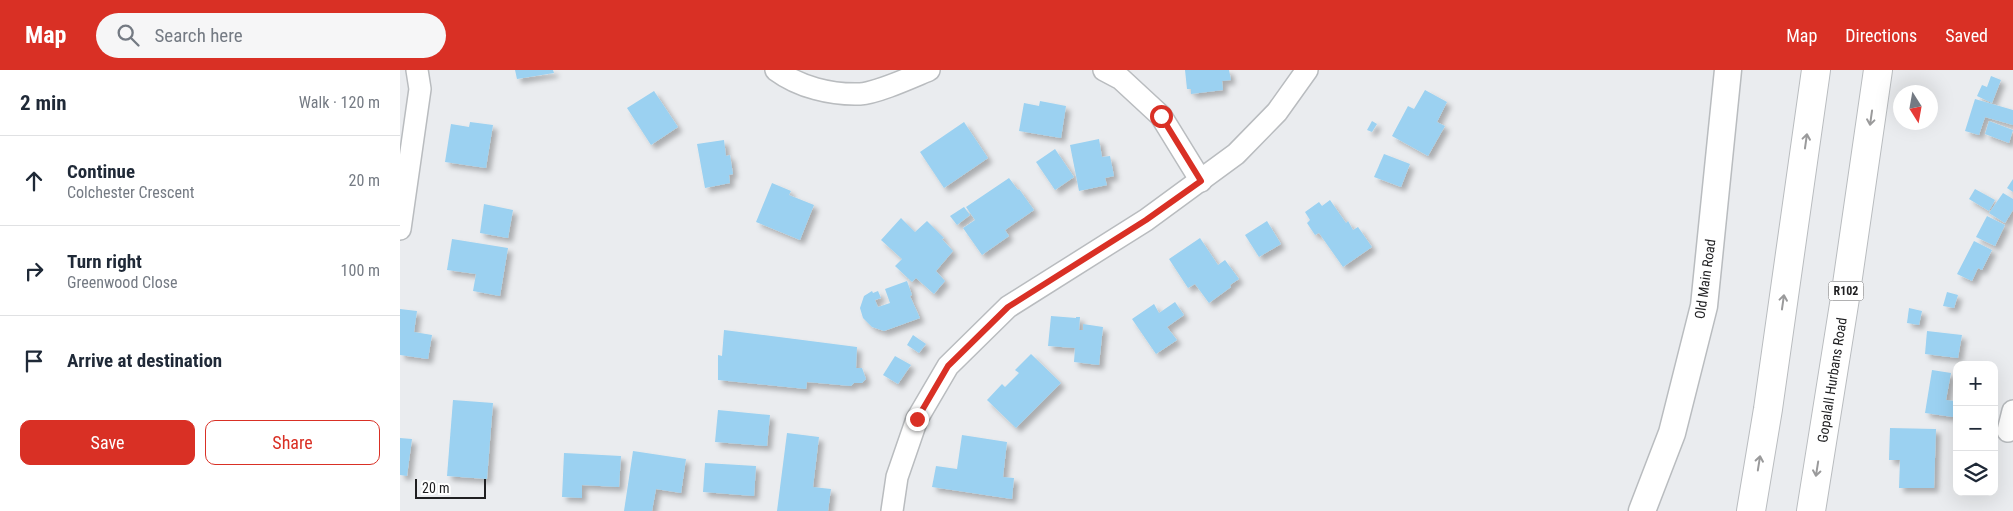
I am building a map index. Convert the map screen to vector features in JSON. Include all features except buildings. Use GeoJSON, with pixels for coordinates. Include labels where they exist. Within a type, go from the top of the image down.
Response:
{"type":"FeatureCollection","features":[{"type":"Feature","properties":{"kind":"main road"},"geometry":{"type":"LineString","coordinates":[[1751,511],[1768,409],[1816,70]]}},
{"type":"Feature","properties":{"kind":"main road","name":"Gopalall Hurbans Road"},"geometry":{"type":"LineString","coordinates":[[1811,511],[1845,298],[1878,70]]}},
{"type":"Feature","properties":{"kind":"street"},"geometry":{"type":"LineString","coordinates":[[400,229],[420,89],[417,70]]}},
{"type":"Feature","properties":{"kind":"street"},"geometry":{"type":"LineString","coordinates":[[776,70],[789,80],[820,90],[861,94],[901,82],[929,70]]}},
{"type":"Feature","properties":{"kind":"street"},"geometry":{"type":"LineString","coordinates":[[1104,70],[1121,79],[1161,116],[1201,181]]}},
{"type":"Feature","properties":{"kind":"street"},"geometry":{"type":"LineString","coordinates":[[892,511],[897,477],[917,419],[948,366],[1008,307],[1146,220],[1201,181],[1243,147],[1276,112],[1307,70]]}},
{"type":"Feature","properties":{"kind":"street","name":"Old Main Road"},"geometry":{"type":"LineString","coordinates":[[1642,511],[1672,434],[1704,306],[1728,70]]}},
{"type":"Feature","properties":{"kind":"route"},"geometry":{"type":"LineString","coordinates":[[917,419],[948,366],[1008,307],[1146,220],[1201,181],[1161,116]]}}]}
